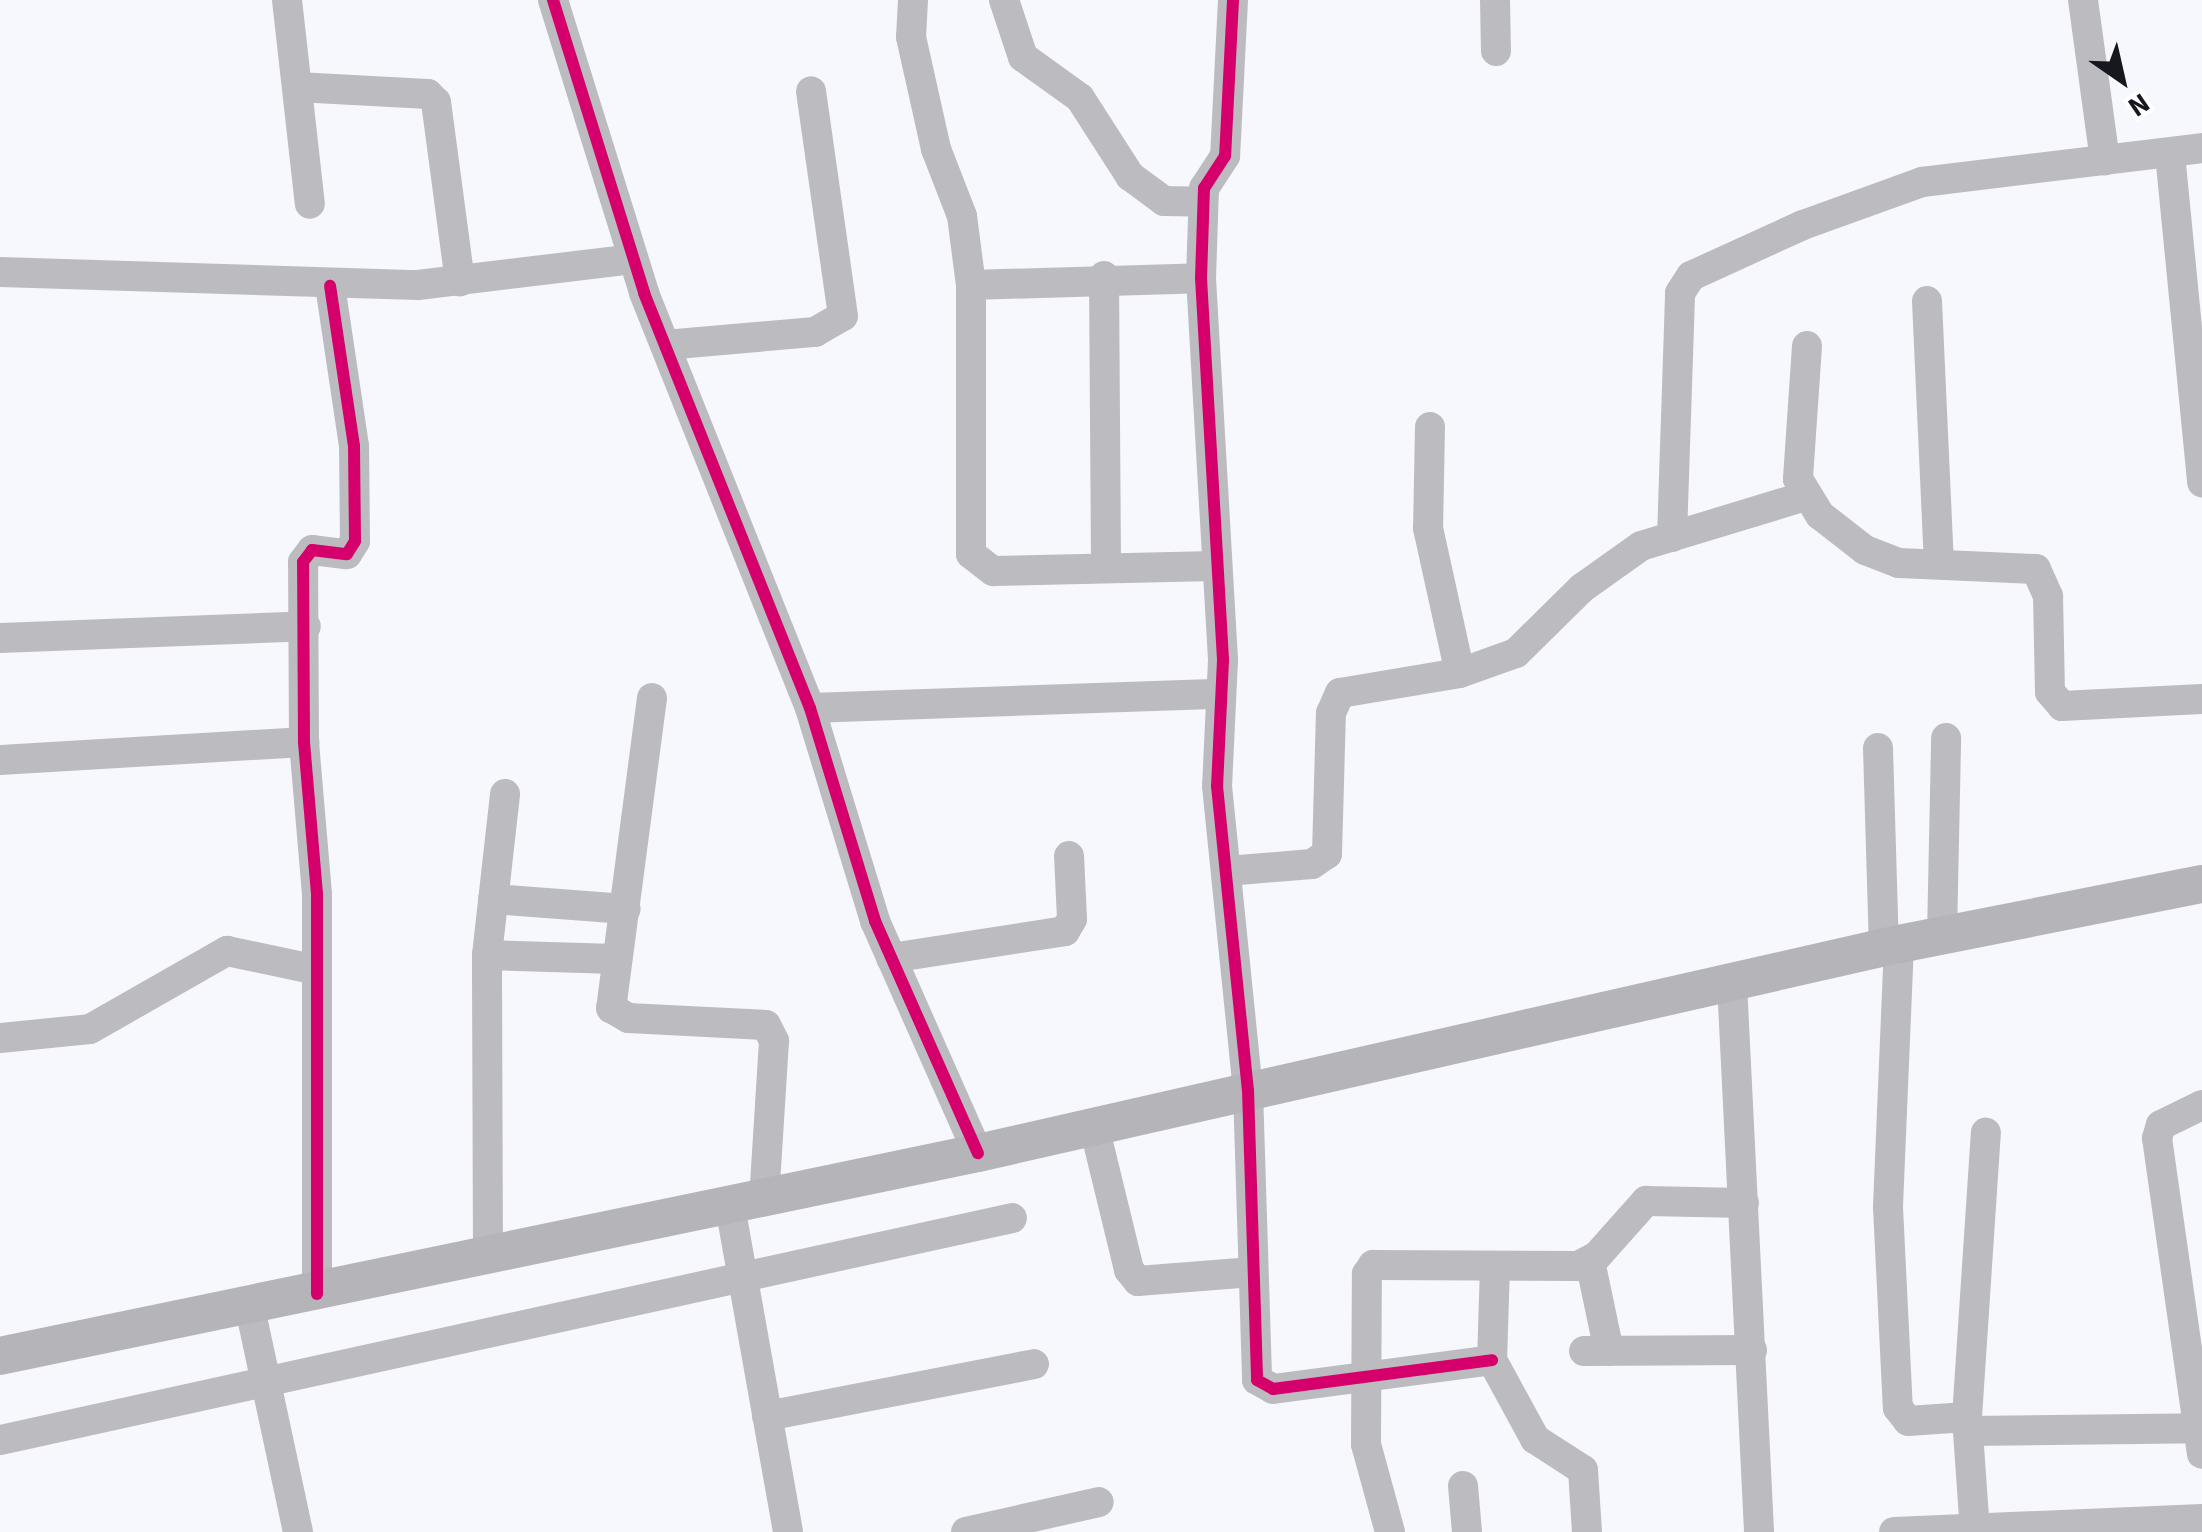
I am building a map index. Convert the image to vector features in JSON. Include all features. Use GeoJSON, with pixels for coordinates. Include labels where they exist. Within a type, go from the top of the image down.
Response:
{"type":"FeatureCollection","features":[{"type":"Feature","properties":{"kind":"main road"},"geometry":{"type":"LineString","coordinates":[[0,1356],[250,1308],[978,1153],[1892,946],[2202,884]]}},
{"type":"Feature","properties":{"kind":"street"},"geometry":{"type":"LineString","coordinates":[[287,0],[310,204]]}},
{"type":"Feature","properties":{"kind":"street"},"geometry":{"type":"LineString","coordinates":[[553,0],[632,259],[810,708],[892,958],[978,1153]]}},
{"type":"Feature","properties":{"kind":"street"},"geometry":{"type":"LineString","coordinates":[[913,0],[911,37],[936,149],[962,216],[971,285],[971,554],[992,571],[1215,566]]}},
{"type":"Feature","properties":{"kind":"street"},"geometry":{"type":"LineString","coordinates":[[1004,0],[1022,57],[1080,98],[1130,176],[1164,202],[1204,202]]}},
{"type":"Feature","properties":{"kind":"street"},"geometry":{"type":"LineString","coordinates":[[1233,0],[1225,156],[1208,177],[1200,278],[1220,694],[1218,786],[1248,1090],[1262,1386],[1364,1380],[1492,1360]]}},
{"type":"Feature","properties":{"kind":"street"},"geometry":{"type":"LineString","coordinates":[[1495,0],[1496,51]]}},
{"type":"Feature","properties":{"kind":"street"},"geometry":{"type":"LineString","coordinates":[[2083,0],[2106,162]]}},
{"type":"Feature","properties":{"kind":"street"},"geometry":{"type":"LineString","coordinates":[[296,87],[428,94],[436,102],[460,281]]}},
{"type":"Feature","properties":{"kind":"street"},"geometry":{"type":"LineString","coordinates":[[665,345],[814,332],[843,316],[811,90]]}},
{"type":"Feature","properties":{"kind":"street"},"geometry":{"type":"LineString","coordinates":[[1672,536],[1685,281],[1803,225],[1922,182],[2202,148]]}},
{"type":"Feature","properties":{"kind":"street"},"geometry":{"type":"LineString","coordinates":[[2170,154],[2202,482]]}},
{"type":"Feature","properties":{"kind":"street"},"geometry":{"type":"LineString","coordinates":[[0,272],[330,286],[460,281],[632,259]]}},
{"type":"Feature","properties":{"kind":"street"},"geometry":{"type":"LineString","coordinates":[[971,285],[1104,276],[1200,278]]}},
{"type":"Feature","properties":{"kind":"street"},"geometry":{"type":"LineString","coordinates":[[1104,276],[1106,568]]}},
{"type":"Feature","properties":{"kind":"street"},"geometry":{"type":"LineString","coordinates":[[317,1294],[317,970],[304,742],[305,554],[348,554],[355,542],[354,446],[330,286]]}},
{"type":"Feature","properties":{"kind":"street"},"geometry":{"type":"LineString","coordinates":[[1927,302],[1939,564]]}},
{"type":"Feature","properties":{"kind":"street"},"geometry":{"type":"LineString","coordinates":[[1807,346],[1798,479],[1806,496],[1865,550],[1899,564],[2036,569],[2048,596],[2050,692],[2062,706],[2202,700]]}},
{"type":"Feature","properties":{"kind":"street"},"geometry":{"type":"LineString","coordinates":[[1430,427],[1428,528],[1460,673]]}},
{"type":"Feature","properties":{"kind":"street"},"geometry":{"type":"LineString","coordinates":[[1227,870],[1312,864],[1326,854],[1331,713],[1340,693],[1460,673],[1516,653],[1612,562],[1672,536],[1806,496]]}},
{"type":"Feature","properties":{"kind":"street"},"geometry":{"type":"LineString","coordinates":[[0,638],[306,626]]}},
{"type":"Feature","properties":{"kind":"street"},"geometry":{"type":"LineString","coordinates":[[810,708],[1220,694]]}},
{"type":"Feature","properties":{"kind":"street"},"geometry":{"type":"LineString","coordinates":[[652,698],[626,909],[609,993],[618,1017],[758,1021],[771,1032],[747,1202],[743,1278],[788,1532]]}},
{"type":"Feature","properties":{"kind":"street"},"geometry":{"type":"LineString","coordinates":[[1942,936],[1946,738]]}},
{"type":"Feature","properties":{"kind":"street"},"geometry":{"type":"LineString","coordinates":[[0,760],[304,742]]}},
{"type":"Feature","properties":{"kind":"street"},"geometry":{"type":"LineString","coordinates":[[1878,748],[1892,946],[1888,1207],[1898,1408],[1908,1421],[2200,1437],[2157,1132],[2202,1106]]}},
{"type":"Feature","properties":{"kind":"street"},"geometry":{"type":"LineString","coordinates":[[488,1258],[487,955],[505,794]]}},
{"type":"Feature","properties":{"kind":"street"},"geometry":{"type":"LineString","coordinates":[[892,958],[1065,931],[1072,919],[1068,856]]}},
{"type":"Feature","properties":{"kind":"street"},"geometry":{"type":"LineString","coordinates":[[493,899],[626,909]]}},
{"type":"Feature","properties":{"kind":"street"},"geometry":{"type":"LineString","coordinates":[[0,1038],[90,1030],[228,950],[317,970]]}},
{"type":"Feature","properties":{"kind":"street"},"geometry":{"type":"LineString","coordinates":[[487,955],[616,960]]}},
{"type":"Feature","properties":{"kind":"street"},"geometry":{"type":"LineString","coordinates":[[1732,984],[1759,1532]]}},
{"type":"Feature","properties":{"kind":"street"},"geometry":{"type":"LineString","coordinates":[[1094,1126],[1130,1270],[1138,1281],[1254,1272]]}},
{"type":"Feature","properties":{"kind":"street"},"geometry":{"type":"LineString","coordinates":[[1975,1528],[1968,1424],[1986,1133]]}},
{"type":"Feature","properties":{"kind":"street"},"geometry":{"type":"LineString","coordinates":[[1390,1532],[1366,1444],[1364,1380],[1372,1265],[1495,1266],[1590,1261],[1646,1200],[1744,1203]]}},
{"type":"Feature","properties":{"kind":"street"},"geometry":{"type":"LineString","coordinates":[[0,1440],[1012,1218]]}},
{"type":"Feature","properties":{"kind":"street"},"geometry":{"type":"LineString","coordinates":[[1590,1261],[1597,1351],[1752,1350]]}},
{"type":"Feature","properties":{"kind":"street"},"geometry":{"type":"LineString","coordinates":[[1495,1266],[1492,1360],[1535,1439],[1578,1461],[1587,1532]]}},
{"type":"Feature","properties":{"kind":"street"},"geometry":{"type":"LineString","coordinates":[[250,1308],[298,1532]]}},
{"type":"Feature","properties":{"kind":"street"},"geometry":{"type":"LineString","coordinates":[[767,1416],[1034,1364]]}},
{"type":"Feature","properties":{"kind":"street"},"geometry":{"type":"LineString","coordinates":[[1462,1486],[1467,1532]]}},
{"type":"Feature","properties":{"kind":"street"},"geometry":{"type":"LineString","coordinates":[[966,1532],[1099,1502]]}},
{"type":"Feature","properties":{"kind":"street"},"geometry":{"type":"LineString","coordinates":[[1894,1532],[1975,1528],[2074,1530],[2202,1519]]}},
{"type":"Feature","properties":{"kind":"cycle path"},"geometry":{"type":"LineString","coordinates":[[553,0],[644,293],[810,708],[875,921],[978,1153]]}},
{"type":"Feature","properties":{"kind":"cycle path"},"geometry":{"type":"LineString","coordinates":[[1233,0],[1225,156],[1204,188],[1201,278],[1223,660],[1217,786],[1248,1090],[1257,1380],[1273,1389],[1492,1360]]}},
{"type":"Feature","properties":{"kind":"cycle path"},"geometry":{"type":"LineString","coordinates":[[317,1294],[317,894],[304,742],[303,562],[312,550],[347,554],[355,541],[354,446],[330,286]]}}]}
